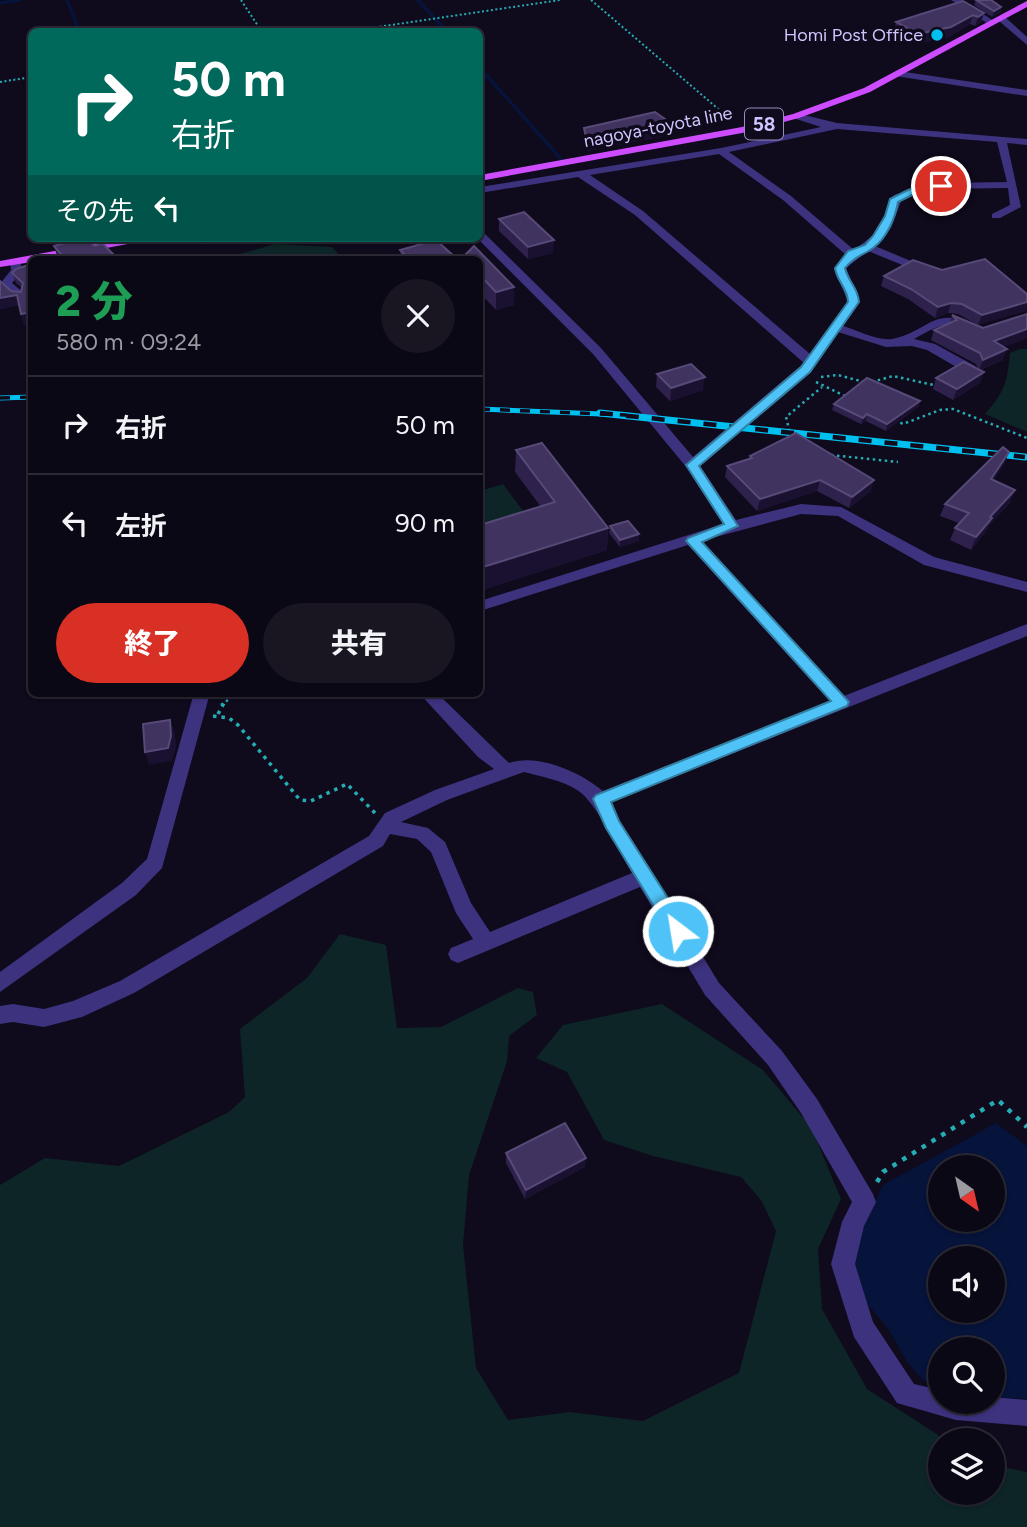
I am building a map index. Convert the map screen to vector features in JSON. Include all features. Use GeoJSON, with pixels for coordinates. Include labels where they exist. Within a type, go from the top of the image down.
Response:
{"type":"FeatureCollection","features":[{"type":"Feature","properties":{"kind":"main road","name":"nagoya-toyota line"},"geometry":{"type":"LineString","coordinates":[[483,177],[742,130],[796,116],[867,90],[1027,4]]}},
{"type":"Feature","properties":{"kind":"main road"},"geometry":{"type":"LineString","coordinates":[[50,256],[123,242]]}},
{"type":"Feature","properties":{"kind":"main road"},"geometry":{"type":"LineString","coordinates":[[0,264],[28,260]]}},
{"type":"Feature","properties":{"kind":"street"},"geometry":{"type":"LineString","coordinates":[[955,0],[997,21],[1027,42]]}},
{"type":"Feature","properties":{"kind":"street"},"geometry":{"type":"LineString","coordinates":[[898,74],[1027,93]]}},
{"type":"Feature","properties":{"kind":"street"},"geometry":{"type":"LineString","coordinates":[[796,116],[817,124],[1027,142]]}},
{"type":"Feature","properties":{"kind":"street"},"geometry":{"type":"LineString","coordinates":[[483,189],[720,151],[814,133],[836,126]]}},
{"type":"Feature","properties":{"kind":"street"},"geometry":{"type":"LineString","coordinates":[[996,216],[1021,209],[1001,140]]}},
{"type":"Feature","properties":{"kind":"street"},"geometry":{"type":"LineString","coordinates":[[720,151],[787,198],[852,254]]}},
{"type":"Feature","properties":{"kind":"street"},"geometry":{"type":"LineString","coordinates":[[579,173],[639,213],[810,361]]}},
{"type":"Feature","properties":{"kind":"street"},"geometry":{"type":"LineString","coordinates":[[692,465],[803,372],[837,328],[854,302],[853,290],[842,276],[840,268],[852,254],[868,247],[885,228],[894,201],[905,194],[941,186],[1013,185]]}},
{"type":"Feature","properties":{"kind":"street"},"geometry":{"type":"LineString","coordinates":[[483,238],[597,352],[692,465],[732,526]]}},
{"type":"Feature","properties":{"kind":"street"},"geometry":{"type":"LineString","coordinates":[[868,247],[923,270],[943,272]]}},
{"type":"Feature","properties":{"kind":"street"},"geometry":{"type":"LineString","coordinates":[[15,262],[17,271],[5,283],[20,296]]}},
{"type":"Feature","properties":{"kind":"street"},"geometry":{"type":"LineString","coordinates":[[897,342],[949,320],[979,332]]}},
{"type":"Feature","properties":{"kind":"street"},"geometry":{"type":"LineString","coordinates":[[837,328],[873,340],[912,342],[931,347],[970,369]]}},
{"type":"Feature","properties":{"kind":"street"},"geometry":{"type":"LineString","coordinates":[[483,605],[693,541],[732,526],[801,509],[841,512],[929,561],[1027,587]]}},
{"type":"Feature","properties":{"kind":"street"},"geometry":{"type":"LineString","coordinates":[[693,541],[841,702]]}},
{"type":"Feature","properties":{"kind":"street"},"geometry":{"type":"LineString","coordinates":[[601,799],[1027,630]]}},
{"type":"Feature","properties":{"kind":"street"},"geometry":{"type":"LineString","coordinates":[[0,983],[129,889],[155,863],[201,697]]}},
{"type":"Feature","properties":{"kind":"street"},"geometry":{"type":"LineString","coordinates":[[431,697],[484,752],[497,760],[505,771]]}},
{"type":"Feature","properties":{"kind":"street"},"geometry":{"type":"LineString","coordinates":[[0,1015],[13,1013],[44,1018],[75,1010],[127,987],[376,841],[391,818],[440,795],[524,765],[564,776],[583,785],[601,799],[611,824],[712,989],[775,1058],[809,1107],[865,1202],[853,1222],[843,1264],[863,1328],[906,1394],[956,1407],[1027,1413]]}},
{"type":"Feature","properties":{"kind":"street"},"geometry":{"type":"LineString","coordinates":[[386,825],[422,833],[438,847],[463,907],[486,942]]}},
{"type":"Feature","properties":{"kind":"street"},"geometry":{"type":"LineString","coordinates":[[458,954],[645,876]]}},
{"type":"Feature","properties":{"kind":"path"},"geometry":{"type":"LineString","coordinates":[[242,0],[260,28]]}},
{"type":"Feature","properties":{"kind":"path"},"geometry":{"type":"LineString","coordinates":[[371,28],[560,0]]}},
{"type":"Feature","properties":{"kind":"path"},"geometry":{"type":"LineString","coordinates":[[592,0],[742,130]]}},
{"type":"Feature","properties":{"kind":"path"},"geometry":{"type":"LineString","coordinates":[[0,82],[28,78]]}},
{"type":"Feature","properties":{"kind":"path"},"geometry":{"type":"LineString","coordinates":[[856,401],[822,387],[812,379],[838,375],[867,383],[891,375],[934,387],[947,383]]}},
{"type":"Feature","properties":{"kind":"path"},"geometry":{"type":"LineString","coordinates":[[793,441],[786,417],[822,387]]}},
{"type":"Feature","properties":{"kind":"path"},"geometry":{"type":"LineString","coordinates":[[891,418],[903,424],[940,410],[953,410],[1027,438]]}},
{"type":"Feature","properties":{"kind":"path"},"geometry":{"type":"LineString","coordinates":[[824,454],[898,463]]}},
{"type":"Feature","properties":{"kind":"path"},"geometry":{"type":"LineString","coordinates":[[218,715],[220,706],[232,697]]}},
{"type":"Feature","properties":{"kind":"path"},"geometry":{"type":"LineString","coordinates":[[194,720],[218,715],[237,725],[300,800],[312,801],[347,784],[386,825]]}},
{"type":"Feature","properties":{"kind":"path"},"geometry":{"type":"LineString","coordinates":[[865,1202],[883,1172],[998,1100],[1027,1127]]}},
{"type":"Feature","properties":{"kind":"green space"},"geometry":{"type":"Polygon","coordinates":[[[275,244],[332,247],[340,256],[233,256],[275,244]]]}},
{"type":"Feature","properties":{"kind":"green space"},"geometry":{"type":"Polygon","coordinates":[[[1027,349],[1027,432],[985,414],[1004,386],[1010,353],[1027,349]]]}},
{"type":"Feature","properties":{"kind":"green space"},"geometry":{"type":"Polygon","coordinates":[[[503,484],[532,523],[483,538],[483,490],[503,484]]]}},
{"type":"Feature","properties":{"kind":"green space"},"geometry":{"type":"Polygon","coordinates":[[[340,934],[386,945],[397,1028],[441,1027],[518,988],[533,992],[537,1015],[509,1036],[507,1061],[469,1175],[463,1245],[476,1368],[508,1420],[570,1412],[643,1421],[739,1373],[776,1231],[761,1200],[741,1177],[653,1156],[604,1140],[567,1072],[536,1058],[563,1025],[662,1004],[763,1070],[811,1127],[841,1199],[818,1249],[822,1309],[867,1389],[928,1428],[928,1505],[1005,1505],[1005,1468],[1027,1472],[1027,1527],[0,1527],[0,1185],[45,1158],[119,1166],[229,1112],[245,1097],[240,1029],[307,978],[340,934]]]}},
{"type":"Feature","properties":{"kind":"water"},"geometry":{"type":"Polygon","coordinates":[[[996,1123],[1027,1146],[1027,1399],[1005,1398],[1005,1337],[928,1337],[928,1385],[907,1362],[889,1330],[864,1300],[852,1252],[883,1185],[928,1160],[928,1232],[1005,1232],[1005,1155],[938,1155],[996,1123]]]}},
{"type":"Feature","properties":{"kind":"building"},"geometry":{"type":"Polygon","coordinates":[[[976,0],[991,0],[1001,7],[994,11],[976,0]]]}},
{"type":"Feature","properties":{"kind":"building"},"geometry":{"type":"Polygon","coordinates":[[[963,1],[984,13],[978,17],[973,15],[951,27],[918,34],[896,22],[963,1]]]}},
{"type":"Feature","properties":{"kind":"building"},"geometry":{"type":"Polygon","coordinates":[[[655,112],[675,126],[587,142],[584,128],[655,112]]]}},
{"type":"Feature","properties":{"kind":"building"},"geometry":{"type":"Polygon","coordinates":[[[524,212],[554,240],[528,247],[499,219],[524,212]]]}},
{"type":"Feature","properties":{"kind":"building"},"geometry":{"type":"Polygon","coordinates":[[[68,242],[90,242],[94,246],[103,244],[115,256],[62,256],[54,246],[68,242]]]}},
{"type":"Feature","properties":{"kind":"building"},"geometry":{"type":"Polygon","coordinates":[[[438,242],[454,256],[406,256],[400,250],[438,242]]]}},
{"type":"Feature","properties":{"kind":"building"},"geometry":{"type":"Polygon","coordinates":[[[474,246],[514,287],[496,292],[483,278],[483,256],[460,256],[474,246]]]}},
{"type":"Feature","properties":{"kind":"building"},"geometry":{"type":"Polygon","coordinates":[[[985,259],[1027,294],[1027,302],[982,315],[962,304],[951,303],[938,307],[911,289],[884,276],[913,260],[942,270],[985,259]]]}},
{"type":"Feature","properties":{"kind":"building"},"geometry":{"type":"Polygon","coordinates":[[[28,265],[28,313],[21,314],[17,295],[0,298],[0,281],[11,291],[21,292],[23,283],[12,273],[28,265]]]}},
{"type":"Feature","properties":{"kind":"building"},"geometry":{"type":"Polygon","coordinates":[[[1027,314],[1027,329],[994,341],[1007,349],[983,360],[980,353],[934,330],[957,320],[952,315],[983,328],[1027,314]]]}},
{"type":"Feature","properties":{"kind":"building"},"geometry":{"type":"Polygon","coordinates":[[[964,362],[984,372],[957,389],[936,378],[964,362]]]}},
{"type":"Feature","properties":{"kind":"building"},"geometry":{"type":"Polygon","coordinates":[[[691,364],[705,377],[671,388],[657,374],[691,364]]]}},
{"type":"Feature","properties":{"kind":"building"},"geometry":{"type":"Polygon","coordinates":[[[867,378],[920,401],[887,424],[867,414],[863,418],[834,404],[867,378]]]}},
{"type":"Feature","properties":{"kind":"building"},"geometry":{"type":"Polygon","coordinates":[[[796,433],[874,480],[852,497],[820,480],[760,499],[727,466],[752,458],[750,456],[796,433]]]}},
{"type":"Feature","properties":{"kind":"building"},"geometry":{"type":"Polygon","coordinates":[[[542,443],[608,528],[483,567],[483,524],[555,502],[516,450],[542,443]]]}},
{"type":"Feature","properties":{"kind":"building"},"geometry":{"type":"Polygon","coordinates":[[[1003,447],[1009,452],[991,479],[1015,490],[976,537],[955,528],[969,513],[945,504],[1003,447]]]}},
{"type":"Feature","properties":{"kind":"building"},"geometry":{"type":"Polygon","coordinates":[[[628,521],[639,534],[620,540],[610,526],[628,521]]]}},
{"type":"Feature","properties":{"kind":"building"},"geometry":{"type":"Polygon","coordinates":[[[170,720],[171,736],[168,748],[145,752],[143,724],[170,720]]]}},
{"type":"Feature","properties":{"kind":"building"},"geometry":{"type":"Polygon","coordinates":[[[565,1123],[586,1158],[526,1190],[506,1153],[565,1123]]]}},
{"type":"Feature","properties":{"kind":"waterway"},"geometry":{"type":"LineString","coordinates":[[0,3],[20,0]]}},
{"type":"Feature","properties":{"kind":"waterway"},"geometry":{"type":"LineString","coordinates":[[67,0],[78,28]]}},
{"type":"Feature","properties":{"kind":"waterway"},"geometry":{"type":"LineString","coordinates":[[418,0],[443,28]]}},
{"type":"Feature","properties":{"kind":"waterway"},"geometry":{"type":"LineString","coordinates":[[483,71],[561,159]]}},
{"type":"Feature","properties":{"kind":"railway"},"geometry":{"type":"LineString","coordinates":[[0,398],[28,397]]}},
{"type":"Feature","properties":{"kind":"railway"},"geometry":{"type":"LineString","coordinates":[[483,409],[615,415]]}},
{"type":"Feature","properties":{"kind":"railway"},"geometry":{"type":"LineString","coordinates":[[600,413],[615,415]]}},
{"type":"Feature","properties":{"kind":"railway"},"geometry":{"type":"LineString","coordinates":[[615,415],[626,415]]}},
{"type":"Feature","properties":{"kind":"railway"},"geometry":{"type":"LineString","coordinates":[[615,415],[1025,457]]}},
{"type":"Feature","properties":{"kind":"place","name":"Homi Post Office"},"geometry":{"type":"Point","coordinates":[937,35]}},
{"type":"Feature","properties":{"kind":"route"},"geometry":{"type":"LineString","coordinates":[[678,931],[611,824],[601,799],[841,702],[693,541],[732,526],[692,465],[806,369],[854,302],[853,290],[842,276],[840,268],[852,254],[868,247],[877,238],[885,228],[894,201],[914,191],[941,186]]}}]}
